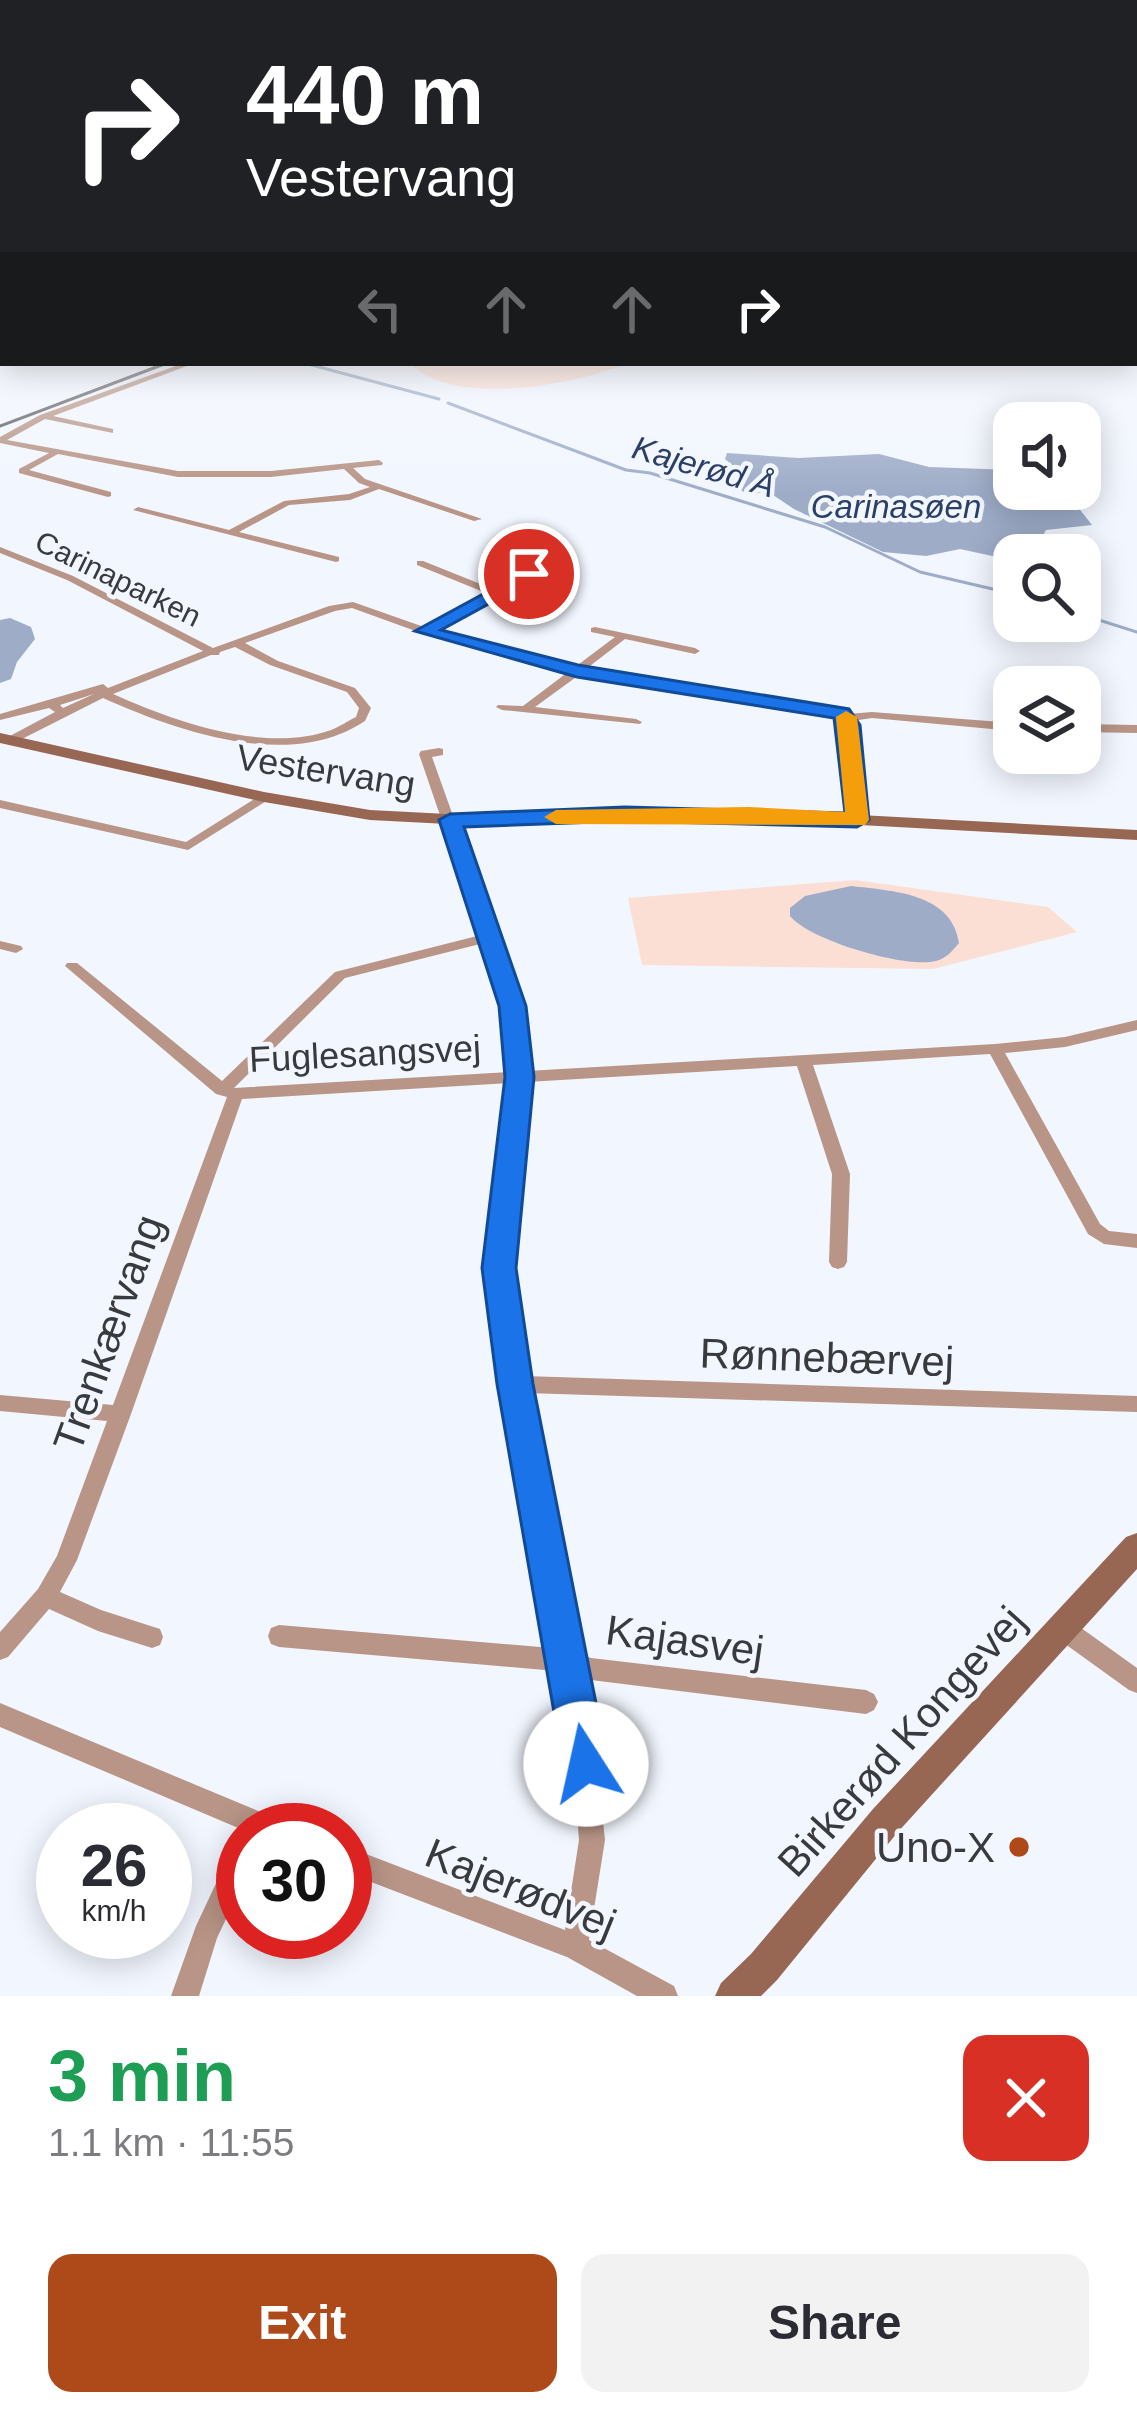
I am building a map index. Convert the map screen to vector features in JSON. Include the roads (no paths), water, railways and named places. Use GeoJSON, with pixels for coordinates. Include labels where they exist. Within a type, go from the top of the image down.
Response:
{"type":"FeatureCollection","features":[{"type":"Feature","properties":{"kind":"street"},"geometry":{"type":"LineString","coordinates":[[0,440],[43,417],[183,366]]}},
{"type":"Feature","properties":{"kind":"street"},"geometry":{"type":"LineString","coordinates":[[43,417],[110,430]]}},
{"type":"Feature","properties":{"kind":"street"},"geometry":{"type":"LineString","coordinates":[[0,440],[149,471],[209,475],[379,463]]}},
{"type":"Feature","properties":{"kind":"street"},"geometry":{"type":"LineString","coordinates":[[56,452],[22,471],[108,494]]}},
{"type":"Feature","properties":{"kind":"street"},"geometry":{"type":"LineString","coordinates":[[346,466],[356,478],[377,487],[477,519]]}},
{"type":"Feature","properties":{"kind":"street"},"geometry":{"type":"LineString","coordinates":[[230,532],[286,503],[350,497],[377,487]]}},
{"type":"Feature","properties":{"kind":"street"},"geometry":{"type":"LineString","coordinates":[[138,510],[336,559]]}},
{"type":"Feature","properties":{"kind":"street","name":"Carinaparken"},"geometry":{"type":"LineString","coordinates":[[0,549],[13,544]]}},
{"type":"Feature","properties":{"kind":"street","name":"Carinaparken"},"geometry":{"type":"LineString","coordinates":[[0,549],[70,578],[214,653]]}},
{"type":"Feature","properties":{"kind":"street"},"geometry":{"type":"LineString","coordinates":[[424,631],[553,561]]}},
{"type":"Feature","properties":{"kind":"street"},"geometry":{"type":"LineString","coordinates":[[420,563],[494,593]]}},
{"type":"Feature","properties":{"kind":"street","name":"Carinaparken"},"geometry":{"type":"LineString","coordinates":[[6,739],[57,709],[343,605],[577,671],[830,710],[847,718],[872,715],[993,725]]}},
{"type":"Feature","properties":{"kind":"street"},"geometry":{"type":"LineString","coordinates":[[595,630],[694,651]]}},
{"type":"Feature","properties":{"kind":"street"},"geometry":{"type":"LineString","coordinates":[[526,710],[623,636]]}},
{"type":"Feature","properties":{"kind":"street"},"geometry":{"type":"LineString","coordinates":[[105,691],[176,723],[266,739],[327,736],[361,719],[365,708],[351,690],[274,663],[238,644]]}},
{"type":"Feature","properties":{"kind":"street"},"geometry":{"type":"LineString","coordinates":[[502,707],[636,722]]}},
{"type":"Feature","properties":{"kind":"street","name":"Carinaparken"},"geometry":{"type":"LineString","coordinates":[[0,716],[57,709]]}},
{"type":"Feature","properties":{"kind":"street"},"geometry":{"type":"LineString","coordinates":[[847,718],[857,820]]}},
{"type":"Feature","properties":{"kind":"street"},"geometry":{"type":"LineString","coordinates":[[1101,728],[1137,729]]}},
{"type":"Feature","properties":{"kind":"street","name":"Vestervang"},"geometry":{"type":"LineString","coordinates":[[6,739],[264,797],[370,815],[450,820],[625,814],[857,820],[1137,835]]}},
{"type":"Feature","properties":{"kind":"street"},"geometry":{"type":"LineString","coordinates":[[439,752],[425,754],[513,1006],[520,1077],[499,1268],[515,1384],[586,1764],[592,1840],[575,1947]]}},
{"type":"Feature","properties":{"kind":"street"},"geometry":{"type":"LineString","coordinates":[[0,804],[188,846],[264,797]]}},
{"type":"Feature","properties":{"kind":"street"},"geometry":{"type":"LineString","coordinates":[[229,1092],[340,975],[489,937]]}},
{"type":"Feature","properties":{"kind":"street","name":"Fuglesangsvej"},"geometry":{"type":"LineString","coordinates":[[72,966],[229,1092],[994,1049],[1065,1042],[1137,1025]]}},
{"type":"Feature","properties":{"kind":"street"},"geometry":{"type":"LineString","coordinates":[[994,1049],[1094,1229],[1104,1237],[1137,1241]]}},
{"type":"Feature","properties":{"kind":"street"},"geometry":{"type":"LineString","coordinates":[[803,1060],[841,1174],[838,1262]]}},
{"type":"Feature","properties":{"kind":"street","name":"Trenkærvang"},"geometry":{"type":"LineString","coordinates":[[0,1649],[46,1596],[67,1560],[229,1092]]}},
{"type":"Feature","properties":{"kind":"street","name":"Rønnebærvej"},"geometry":{"type":"LineString","coordinates":[[515,1384],[1137,1404]]}},
{"type":"Feature","properties":{"kind":"street"},"geometry":{"type":"LineString","coordinates":[[0,1403],[121,1414]]}},
{"type":"Feature","properties":{"kind":"street","name":"Birkerød Kongevej"},"geometry":{"type":"LineString","coordinates":[[734,1996],[1137,1547]]}},
{"type":"Feature","properties":{"kind":"street"},"geometry":{"type":"LineString","coordinates":[[46,1596],[98,1620],[152,1637]]}},
{"type":"Feature","properties":{"kind":"street"},"geometry":{"type":"LineString","coordinates":[[1062,1628],[1137,1682]]}},
{"type":"Feature","properties":{"kind":"street","name":"Kajasvej"},"geometry":{"type":"LineString","coordinates":[[279,1636],[568,1660],[591,1669],[866,1702]]}},
{"type":"Feature","properties":{"kind":"street"},"geometry":{"type":"LineString","coordinates":[[0,1715],[216,1808]]}},
{"type":"Feature","properties":{"kind":"street","name":"Kajerødvej"},"geometry":{"type":"LineString","coordinates":[[372,1869],[575,1947],[664,1996]]}},
{"type":"Feature","properties":{"kind":"street"},"geometry":{"type":"LineString","coordinates":[[185,1996],[216,1912]]}},
{"type":"Feature","properties":{"kind":"water","name":"Carinasøen"},"geometry":{"type":"Polygon","coordinates":[[[727,453],[798,458],[879,454],[929,467],[993,469],[993,510],[1080,510],[1092,525],[1044,534],[993,534],[993,556],[960,549],[926,556],[883,552],[767,491],[749,495],[736,487],[741,476],[726,467],[732,465],[725,459],[727,453]]]}},
{"type":"Feature","properties":{"kind":"water"},"geometry":{"type":"Polygon","coordinates":[[[10,618],[31,627],[35,639],[17,662],[11,679],[0,683],[0,620],[10,618]]]}},
{"type":"Feature","properties":{"kind":"water"},"geometry":{"type":"Polygon","coordinates":[[[851,886],[902,893],[933,904],[954,926],[959,943],[936,961],[903,961],[837,943],[790,916],[790,908],[805,896],[851,886]]]}},
{"type":"Feature","properties":{"kind":"waterway","name":"Kajerød Å"},"geometry":{"type":"LineString","coordinates":[[315,366],[439,399]]}},
{"type":"Feature","properties":{"kind":"waterway","name":"Kajerød Å"},"geometry":{"type":"LineString","coordinates":[[448,403],[626,470],[650,473],[825,527],[920,572],[993,589]]}},
{"type":"Feature","properties":{"kind":"waterway","name":"Kajerød Å"},"geometry":{"type":"LineString","coordinates":[[1101,621],[1137,632]]}},
{"type":"Feature","properties":{"kind":"tram line"},"geometry":{"type":"LineString","coordinates":[[0,426],[159,366]]}},
{"type":"Feature","properties":{"kind":"place","name":"Uno-X"},"geometry":{"type":"Point","coordinates":[1019,1847]}}]}
